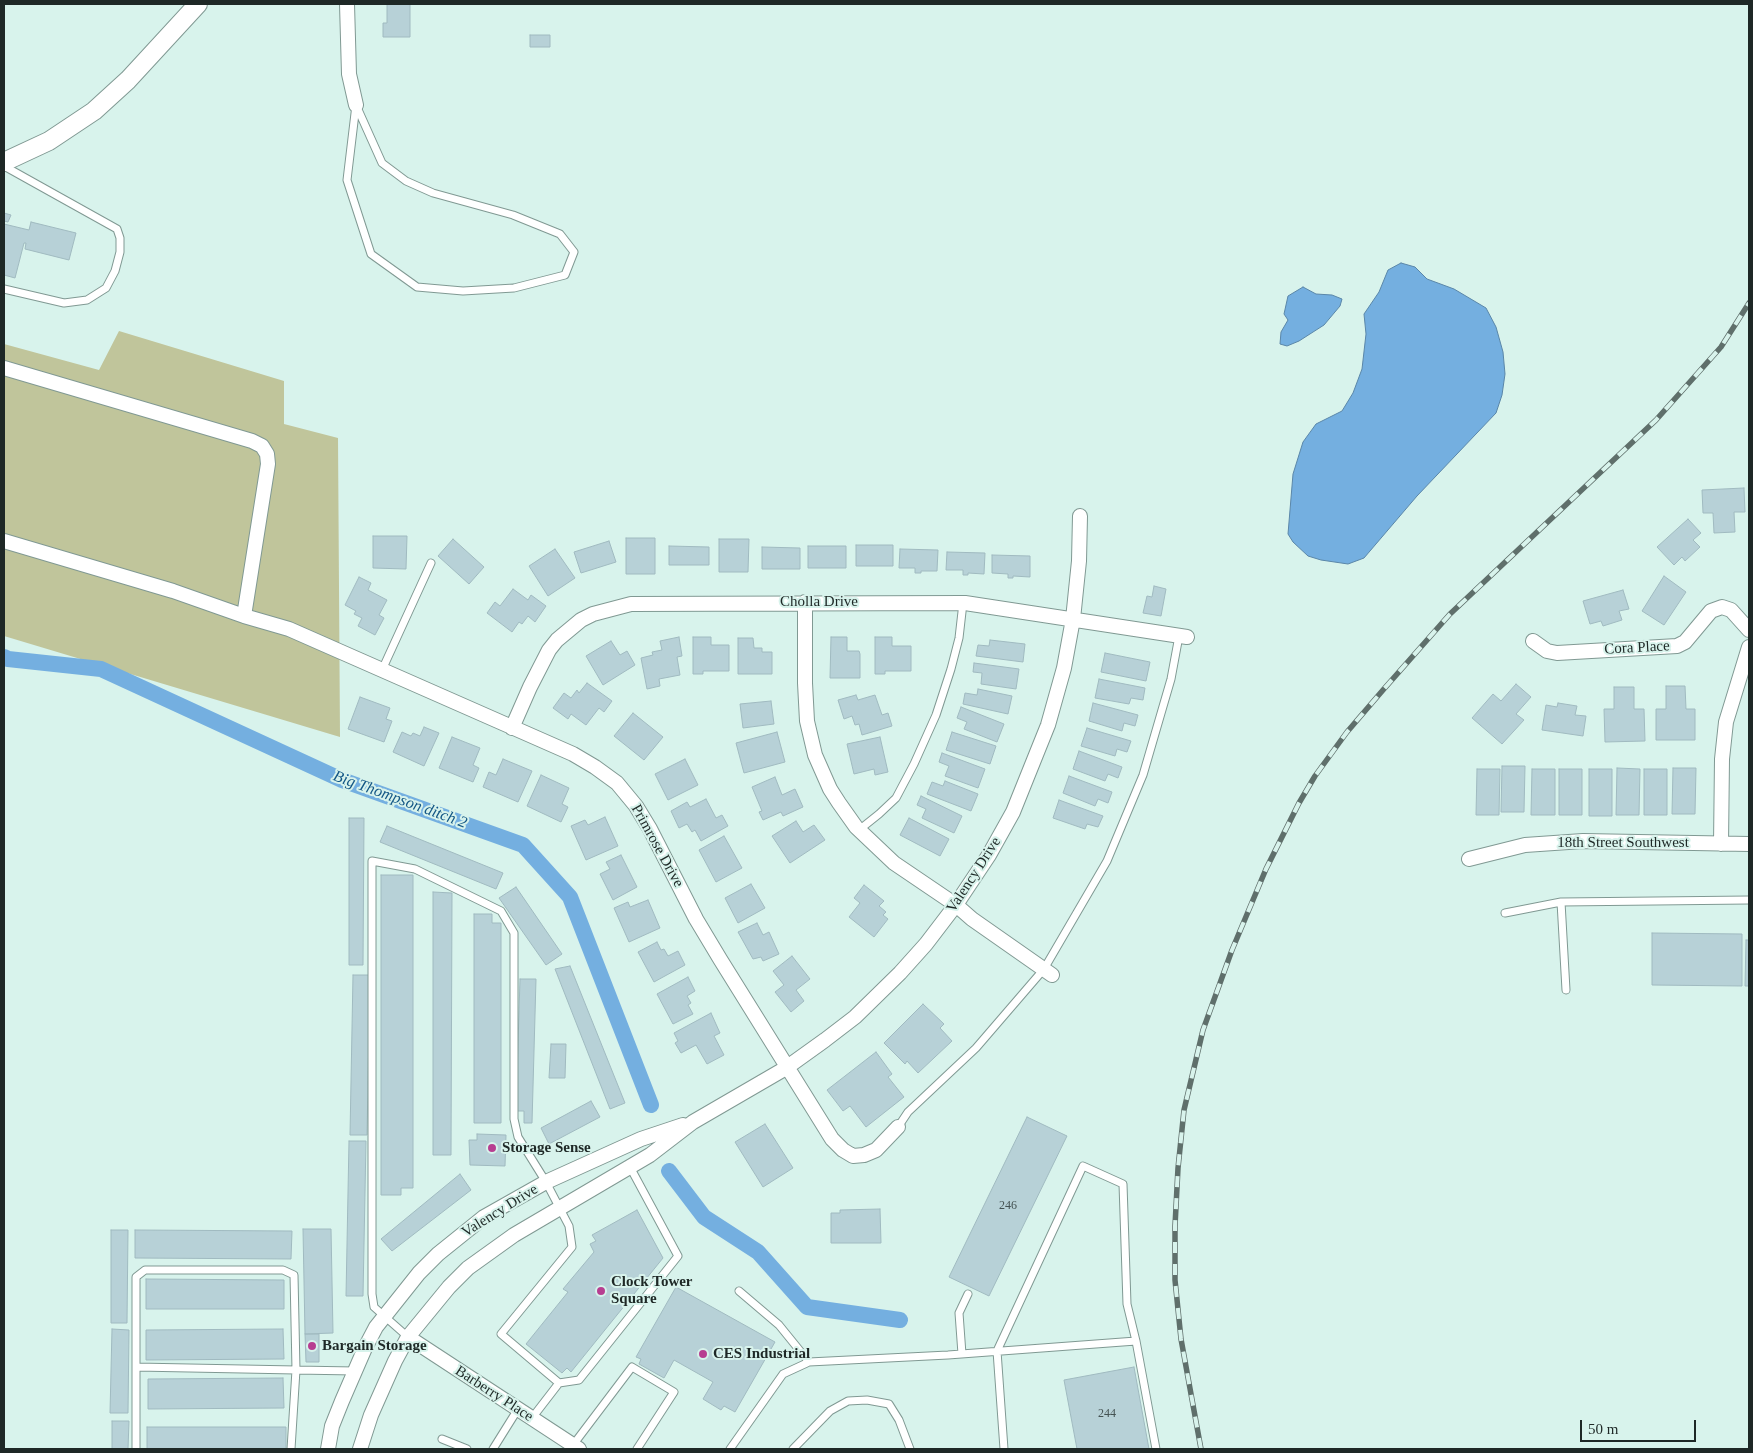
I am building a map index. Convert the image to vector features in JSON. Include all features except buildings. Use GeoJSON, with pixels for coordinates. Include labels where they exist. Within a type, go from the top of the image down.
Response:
{"type":"FeatureCollection","features":[{"type":"Feature","properties":{"kind":"street"},"geometry":{"type":"LineString","coordinates":[[4,162],[50,142],[94,111],[128,80],[198,4]]}},
{"type":"Feature","properties":{"kind":"street"},"geometry":{"type":"LineString","coordinates":[[347,4],[349,74],[356,105]]}},
{"type":"Feature","properties":{"kind":"street"},"geometry":{"type":"LineString","coordinates":[[4,368],[252,441],[262,446],[267,454],[268,464],[244,616]]}},
{"type":"Feature","properties":{"kind":"street","name":"Valency Drive"},"geometry":{"type":"LineString","coordinates":[[360,1449],[371,1415],[408,1338],[449,1287],[468,1268],[514,1235],[650,1155],[693,1122],[786,1068],[838,1030],[870,1003],[920,950],[956,905],[990,855],[1003,830],[1034,763],[1048,725],[1060,686],[1073,619],[1080,561],[1080,516]]}},
{"type":"Feature","properties":{"kind":"street","name":"Primrose Drive"},"geometry":{"type":"LineString","coordinates":[[4,541],[173,591],[244,616],[289,629],[573,754],[595,767],[617,782],[636,806],[720,959],[786,1068],[832,1139],[843,1150],[853,1156],[864,1155],[876,1150],[898,1127]]}},
{"type":"Feature","properties":{"kind":"street"},"geometry":{"type":"LineString","coordinates":[[805,602],[805,703],[815,755],[830,789],[859,830],[894,862],[1048,972]]}},
{"type":"Feature","properties":{"kind":"street","name":"Cholla Drive"},"geometry":{"type":"LineString","coordinates":[[512,728],[549,650],[568,629],[594,614],[610,608],[631,604],[963,603],[1183,637]]}},
{"type":"Feature","properties":{"kind":"street","name":"Cora Place"},"geometry":{"type":"LineString","coordinates":[[1533,641],[1547,652],[1677,646],[1685,642],[1712,611],[1722,607],[1731,610],[1749,630]]}},
{"type":"Feature","properties":{"kind":"street"},"geometry":{"type":"LineString","coordinates":[[1721,844],[1722,759],[1726,722],[1749,647]]}},
{"type":"Feature","properties":{"kind":"street","name":"18th Street Southwest"},"geometry":{"type":"LineString","coordinates":[[1469,859],[1525,845],[1583,841],[1749,844]]}},
{"type":"Feature","properties":{"kind":"street","name":"Valency Drive"},"geometry":{"type":"LineString","coordinates":[[328,1449],[332,1426],[355,1370],[365,1348],[384,1317],[420,1273],[459,1236],[490,1213],[546,1182],[641,1139],[693,1122]]}},
{"type":"Feature","properties":{"kind":"street","name":"Barberry Place"},"geometry":{"type":"LineString","coordinates":[[408,1338],[576,1447]]}},
{"type":"Feature","properties":{"kind":"lane"},"geometry":{"type":"LineString","coordinates":[[356,105],[382,163],[406,181],[434,193],[513,215],[560,234],[574,252],[566,275],[514,288],[463,291],[417,287],[371,254],[347,180],[356,105]]}},
{"type":"Feature","properties":{"kind":"lane"},"geometry":{"type":"LineString","coordinates":[[4,166],[117,229],[120,238],[120,252],[115,272],[106,288],[87,300],[64,304],[4,289]]}},
{"type":"Feature","properties":{"kind":"lane"},"geometry":{"type":"LineString","coordinates":[[382,671],[431,563]]}},
{"type":"Feature","properties":{"kind":"lane"},"geometry":{"type":"LineString","coordinates":[[859,830],[896,798],[914,764],[936,715],[951,669],[959,638],[963,603]]}},
{"type":"Feature","properties":{"kind":"lane"},"geometry":{"type":"LineString","coordinates":[[898,1127],[908,1112],[976,1048],[1048,972],[1107,862],[1132,804],[1156,734],[1183,637]]}},
{"type":"Feature","properties":{"kind":"lane"},"geometry":{"type":"LineString","coordinates":[[408,1338],[374,1307],[372,1294],[372,862],[415,869],[501,911],[514,934],[514,1119],[518,1137],[546,1182],[569,1226],[572,1247],[501,1334],[558,1383]]}},
{"type":"Feature","properties":{"kind":"lane"},"geometry":{"type":"LineString","coordinates":[[1506,913],[1561,902],[1749,900]]}},
{"type":"Feature","properties":{"kind":"lane"},"geometry":{"type":"LineString","coordinates":[[1561,902],[1566,990]]}},
{"type":"Feature","properties":{"kind":"lane"},"geometry":{"type":"LineString","coordinates":[[1004,1449],[997,1351],[1083,1166],[1123,1184],[1127,1304],[1136,1341],[1156,1449]]}},
{"type":"Feature","properties":{"kind":"lane"},"geometry":{"type":"LineString","coordinates":[[532,1418],[558,1383],[579,1380],[678,1256],[630,1167]]}},
{"type":"Feature","properties":{"kind":"lane"},"geometry":{"type":"LineString","coordinates":[[136,1449],[136,1277],[145,1270],[283,1270],[294,1275],[296,1370],[291,1449]]}},
{"type":"Feature","properties":{"kind":"lane"},"geometry":{"type":"LineString","coordinates":[[740,1291],[779,1325],[808,1362]]}},
{"type":"Feature","properties":{"kind":"lane"},"geometry":{"type":"LineString","coordinates":[[962,1354],[959,1313],[968,1294]]}},
{"type":"Feature","properties":{"kind":"lane"},"geometry":{"type":"LineString","coordinates":[[730,1449],[784,1374],[808,1362],[962,1354],[1136,1341]]}},
{"type":"Feature","properties":{"kind":"lane"},"geometry":{"type":"LineString","coordinates":[[136,1367],[355,1370]]}},
{"type":"Feature","properties":{"kind":"lane"},"geometry":{"type":"LineString","coordinates":[[576,1447],[632,1367],[674,1392],[637,1449]]}},
{"type":"Feature","properties":{"kind":"lane"},"geometry":{"type":"LineString","coordinates":[[793,1449],[830,1411],[848,1402],[867,1400],[889,1404],[899,1420],[910,1449]]}},
{"type":"Feature","properties":{"kind":"lane"},"geometry":{"type":"LineString","coordinates":[[493,1449],[518,1409]]}},
{"type":"Feature","properties":{"kind":"lane"},"geometry":{"type":"LineString","coordinates":[[442,1439],[467,1449]]}},
{"type":"Feature","properties":{"kind":"green space"},"geometry":{"type":"Polygon","coordinates":[[[119,331],[284,381],[284,424],[338,438],[340,737],[4,636],[4,344],[99,370],[119,331]]]}},
{"type":"Feature","properties":{"kind":"water"},"geometry":{"type":"Polygon","coordinates":[[[1401,263],[1415,267],[1427,279],[1454,289],[1486,308],[1496,327],[1503,352],[1505,374],[1502,395],[1496,413],[1417,496],[1364,558],[1348,564],[1321,560],[1308,556],[1293,542],[1288,534],[1293,474],[1303,442],[1316,424],[1342,411],[1353,393],[1362,369],[1366,334],[1364,314],[1379,292],[1388,270],[1401,263]]]}},
{"type":"Feature","properties":{"kind":"water"},"geometry":{"type":"Polygon","coordinates":[[[1303,287],[1316,294],[1332,295],[1342,299],[1340,306],[1324,325],[1299,341],[1287,346],[1280,344],[1281,332],[1288,320],[1284,314],[1288,296],[1303,287]]]}},
{"type":"Feature","properties":{"kind":"waterway","name":"Big Thompson ditch 2"},"geometry":{"type":"LineString","coordinates":[[4,657],[101,669],[342,780],[523,845],[570,897],[651,1105]]}},
{"type":"Feature","properties":{"kind":"waterway","name":"Big Thompson ditch 2"},"geometry":{"type":"LineString","coordinates":[[669,1171],[704,1217],[758,1252],[807,1307],[900,1320]]}},
{"type":"Feature","properties":{"kind":"railway"},"geometry":{"type":"LineString","coordinates":[[1201,1449],[1181,1339],[1175,1280],[1178,1168],[1184,1110],[1203,1030],[1232,950],[1266,869],[1299,803],[1315,776],[1347,732],[1450,614],[1656,420],[1721,347],[1749,303]]}},
{"type":"Feature","properties":{"kind":"place","name":"Storage Sense"},"geometry":{"type":"Point","coordinates":[492,1148]}},
{"type":"Feature","properties":{"kind":"place","name":"Clock Tower Square"},"geometry":{"type":"Point","coordinates":[601,1291]}},
{"type":"Feature","properties":{"kind":"place","name":"Bargain Storage"},"geometry":{"type":"Point","coordinates":[312,1346]}},
{"type":"Feature","properties":{"kind":"place","name":"CES Industrial"},"geometry":{"type":"Point","coordinates":[703,1354]}}]}
